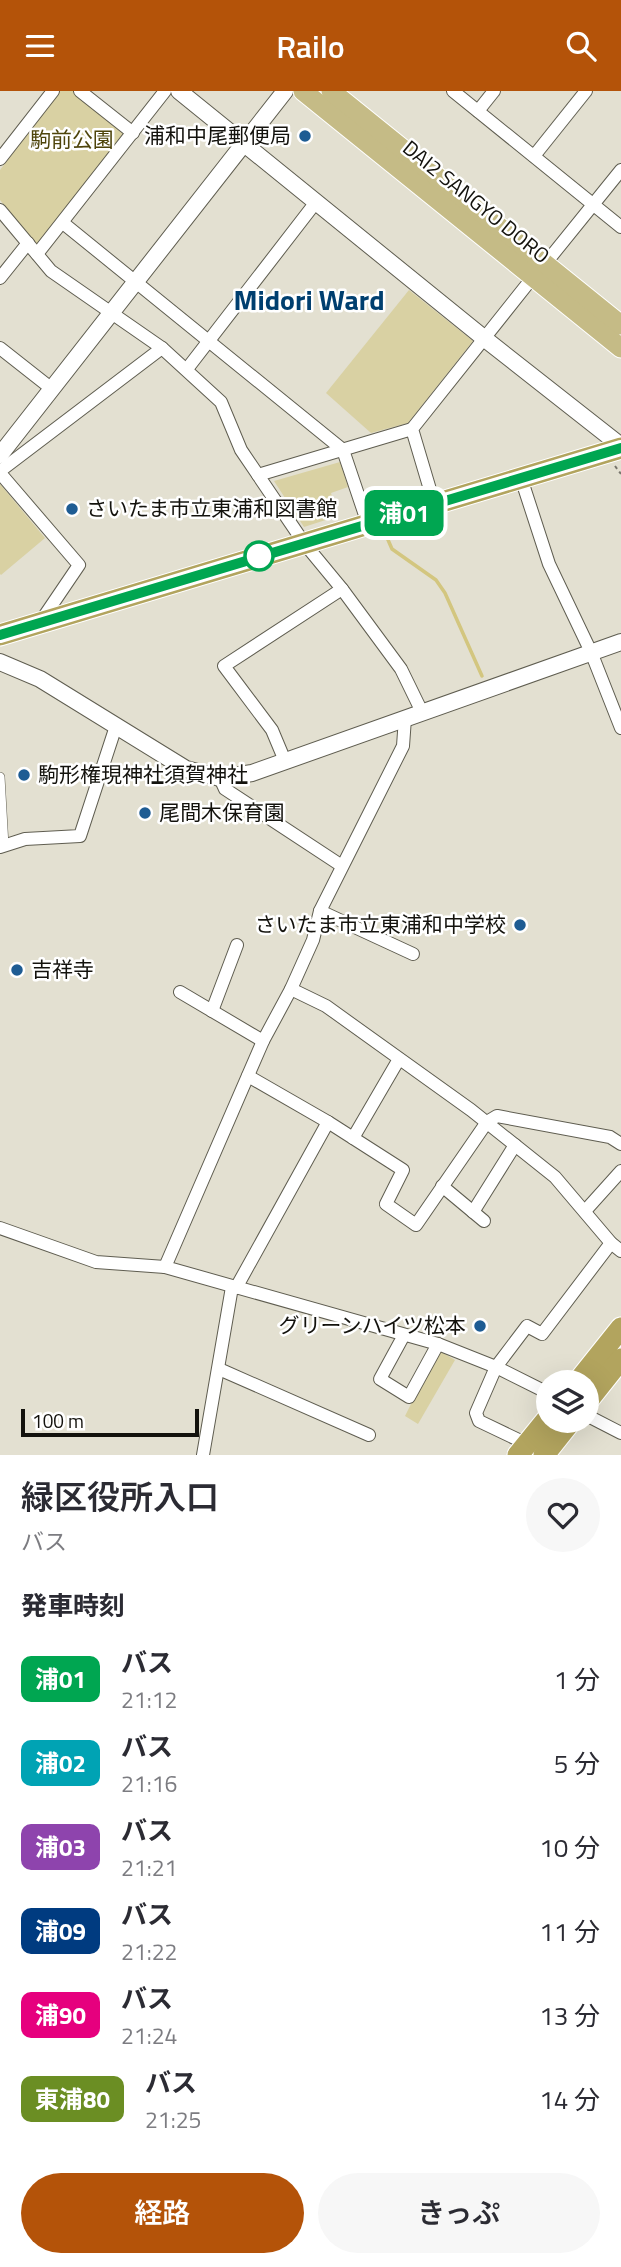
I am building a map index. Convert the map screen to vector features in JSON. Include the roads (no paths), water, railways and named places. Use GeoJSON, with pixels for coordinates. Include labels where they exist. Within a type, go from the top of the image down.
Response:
{"type":"FeatureCollection","features":[{"type":"Feature","properties":{"kind":"highway"},"geometry":{"type":"LineString","coordinates":[[0,635],[621,447]]}},
{"type":"Feature","properties":{"kind":"highway"},"geometry":{"type":"LineString","coordinates":[[587,1370],[621,1328]]}},
{"type":"Feature","properties":{"kind":"highway"},"geometry":{"type":"LineString","coordinates":[[599,1387],[621,1359]]}},
{"type":"Feature","properties":{"kind":"highway"},"geometry":{"type":"LineString","coordinates":[[530,1451],[540,1433]]}},
{"type":"Feature","properties":{"kind":"highway"},"geometry":{"type":"LineString","coordinates":[[530,1451],[555,1433]]}},
{"type":"Feature","properties":{"kind":"main road","name":"DAI2 SANGYO DORO"},"geometry":{"type":"LineString","coordinates":[[303,91],[539,271],[621,325]]}},
{"type":"Feature","properties":{"kind":"main road","name":"DAI2 SANGYO DORO"},"geometry":{"type":"LineString","coordinates":[[331,91],[539,271],[621,348]]}},
{"type":"Feature","properties":{"kind":"street"},"geometry":{"type":"LineString","coordinates":[[0,159],[53,91]]}},
{"type":"Feature","properties":{"kind":"street"},"geometry":{"type":"LineString","coordinates":[[80,91],[133,134]]}},
{"type":"Feature","properties":{"kind":"street"},"geometry":{"type":"LineString","coordinates":[[37,254],[165,91]]}},
{"type":"Feature","properties":{"kind":"street"},"geometry":{"type":"LineString","coordinates":[[179,91],[621,447]]}},
{"type":"Feature","properties":{"kind":"street"},"geometry":{"type":"LineString","coordinates":[[0,455],[285,91]]}},
{"type":"Feature","properties":{"kind":"street"},"geometry":{"type":"LineString","coordinates":[[453,91],[621,227]]}},
{"type":"Feature","properties":{"kind":"street"},"geometry":{"type":"LineString","coordinates":[[478,111],[494,91]]}},
{"type":"Feature","properties":{"kind":"street"},"geometry":{"type":"LineString","coordinates":[[534,156],[586,91]]}},
{"type":"Feature","properties":{"kind":"street"},"geometry":{"type":"LineString","coordinates":[[258,475],[412,429],[621,170]]}},
{"type":"Feature","properties":{"kind":"street"},"geometry":{"type":"LineString","coordinates":[[187,369],[316,202]]}},
{"type":"Feature","properties":{"kind":"street"},"geometry":{"type":"LineString","coordinates":[[0,209],[51,271],[162,348],[221,402],[241,450],[304,543],[401,669],[422,712]]}},
{"type":"Feature","properties":{"kind":"street"},"geometry":{"type":"LineString","coordinates":[[63,223],[342,450],[368,524]]}},
{"type":"Feature","properties":{"kind":"street"},"geometry":{"type":"LineString","coordinates":[[0,278],[28,243]]}},
{"type":"Feature","properties":{"kind":"street"},"geometry":{"type":"LineString","coordinates":[[0,348],[52,389]]}},
{"type":"Feature","properties":{"kind":"street"},"geometry":{"type":"LineString","coordinates":[[40,622],[79,565],[0,472],[162,348]]}},
{"type":"Feature","properties":{"kind":"street"},"geometry":{"type":"LineString","coordinates":[[412,429],[434,503]]}},
{"type":"Feature","properties":{"kind":"street"},"geometry":{"type":"LineString","coordinates":[[521,478],[549,564],[591,652],[621,728]]}},
{"type":"Feature","properties":{"kind":"street"},"geometry":{"type":"LineString","coordinates":[[285,761],[272,730],[224,666],[342,589]]}},
{"type":"Feature","properties":{"kind":"street"},"geometry":{"type":"LineString","coordinates":[[0,662],[40,679],[186,769],[220,778],[252,773],[621,642]]}},
{"type":"Feature","properties":{"kind":"street"},"geometry":{"type":"LineString","coordinates":[[165,1267],[263,1041],[313,940],[320,911],[403,745],[405,718]]}},
{"type":"Feature","properties":{"kind":"street"},"geometry":{"type":"LineString","coordinates":[[0,777],[2,846],[25,839],[80,836],[116,726]]}},
{"type":"Feature","properties":{"kind":"street"},"geometry":{"type":"LineString","coordinates":[[220,778],[225,789],[342,866]]}},
{"type":"Feature","properties":{"kind":"street"},"geometry":{"type":"LineString","coordinates":[[320,911],[414,954]]}},
{"type":"Feature","properties":{"kind":"street"},"geometry":{"type":"LineString","coordinates":[[212,1011],[237,945]]}},
{"type":"Feature","properties":{"kind":"street"},"geometry":{"type":"LineString","coordinates":[[291,989],[326,1006],[487,1122],[555,1177],[616,1247],[542,1334],[527,1325],[496,1367],[476,1413],[479,1421],[530,1451]]}},
{"type":"Feature","properties":{"kind":"street"},"geometry":{"type":"LineString","coordinates":[[180,992],[263,1041]]}},
{"type":"Feature","properties":{"kind":"street"},"geometry":{"type":"LineString","coordinates":[[354,1139],[399,1059]]}},
{"type":"Feature","properties":{"kind":"street"},"geometry":{"type":"LineString","coordinates":[[248,1076],[328,1122],[403,1170],[386,1204],[416,1225],[487,1122],[497,1117],[610,1137],[621,1144]]}},
{"type":"Feature","properties":{"kind":"street"},"geometry":{"type":"LineString","coordinates":[[203,1455],[234,1287],[328,1122]]}},
{"type":"Feature","properties":{"kind":"street"},"geometry":{"type":"LineString","coordinates":[[472,1212],[515,1145]]}},
{"type":"Feature","properties":{"kind":"street"},"geometry":{"type":"LineString","coordinates":[[585,1211],[621,1171]]}},
{"type":"Feature","properties":{"kind":"street"},"geometry":{"type":"LineString","coordinates":[[442,1187],[484,1221]]}},
{"type":"Feature","properties":{"kind":"street"},"geometry":{"type":"LineString","coordinates":[[0,1229],[96,1262],[165,1267],[438,1344],[496,1367],[536,1387]]}},
{"type":"Feature","properties":{"kind":"street"},"geometry":{"type":"LineString","coordinates":[[404,1335],[380,1379],[409,1397],[438,1344]]}},
{"type":"Feature","properties":{"kind":"street"},"geometry":{"type":"LineString","coordinates":[[219,1369],[369,1435]]}},
{"type":"Feature","properties":{"kind":"street"},"geometry":{"type":"LineString","coordinates":[[599,1422],[621,1433]]}},
{"type":"Feature","properties":{"kind":"waterway"},"geometry":{"type":"LineString","coordinates":[[385,533],[392,549],[436,580],[445,593],[482,676]]}},
{"type":"Feature","properties":{"kind":"place","name":"浦和中尾郵便局"},"geometry":{"type":"Point","coordinates":[305,136]}},
{"type":"Feature","properties":{"kind":"place","name":"さいたま市立東浦和図書館"},"geometry":{"type":"Point","coordinates":[72,509]}},
{"type":"Feature","properties":{"kind":"place","name":"駒形権現神社須賀神社"},"geometry":{"type":"Point","coordinates":[24,775]}},
{"type":"Feature","properties":{"kind":"place","name":"尾間木保育園"},"geometry":{"type":"Point","coordinates":[145,813]}},
{"type":"Feature","properties":{"kind":"place","name":"さいたま市立東浦和中学校"},"geometry":{"type":"Point","coordinates":[520,925]}},
{"type":"Feature","properties":{"kind":"place","name":"吉祥寺"},"geometry":{"type":"Point","coordinates":[17,970]}},
{"type":"Feature","properties":{"kind":"place","name":"グリーンハイツ松本"},"geometry":{"type":"Point","coordinates":[480,1326]}},
{"type":"Feature","properties":{"kind":"district","name":"Midori Ward"},"geometry":{"type":"Point","coordinates":[309,300]}},
{"type":"Feature","properties":{"kind":"park label","name":"駒前公園"},"geometry":{"type":"Point","coordinates":[72,140]}}]}
